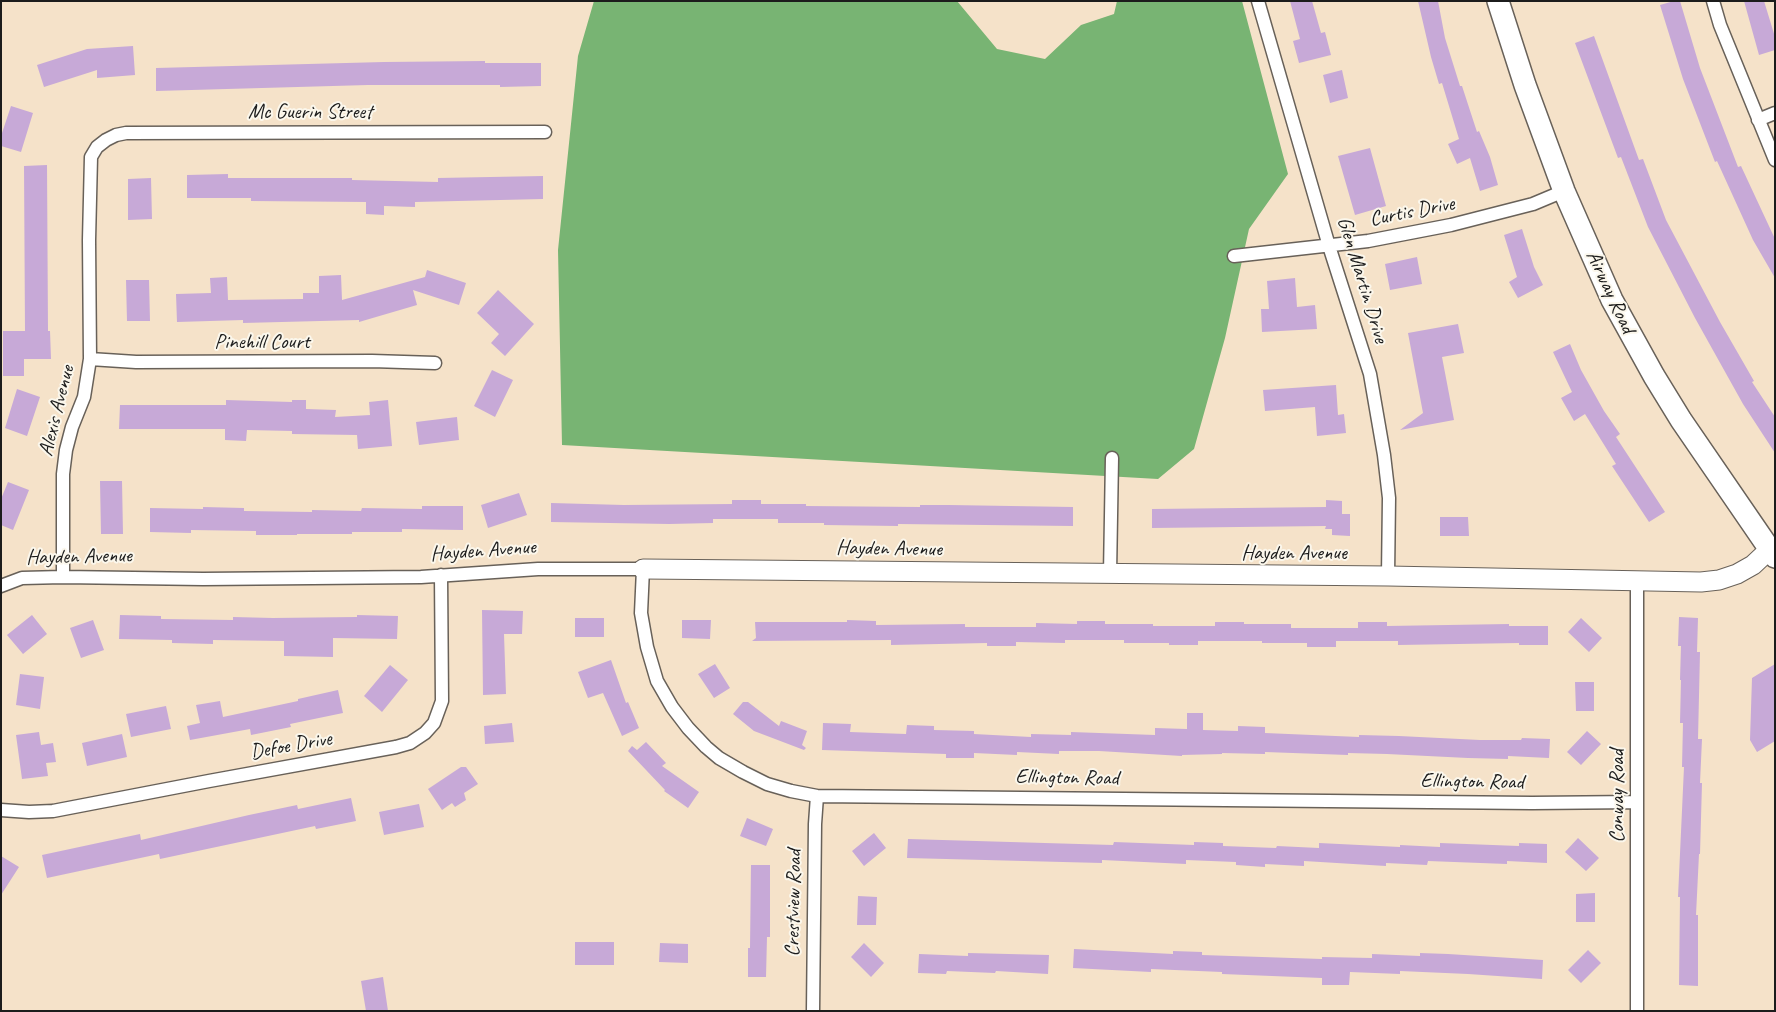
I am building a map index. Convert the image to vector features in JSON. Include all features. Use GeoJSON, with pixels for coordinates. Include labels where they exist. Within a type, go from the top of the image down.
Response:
{"type":"FeatureCollection","features":[{"type":"Feature","properties":{"kind":"main road","name":"Airway Road"},"geometry":{"type":"LineString","coordinates":[[1498,1],[1525,85],[1564,191],[1608,291],[1654,376],[1681,420],[1772,554]]}},
{"type":"Feature","properties":{"kind":"street","name":"Glen Martin Drive"},"geometry":{"type":"LineString","coordinates":[[1258,1],[1329,246],[1370,374],[1389,498],[1388,576]]}},
{"type":"Feature","properties":{"kind":"street"},"geometry":{"type":"LineString","coordinates":[[1713,1],[1720,25],[1775,160]]}},
{"type":"Feature","properties":{"kind":"street"},"geometry":{"type":"LineString","coordinates":[[1758,120],[1775,113]]}},
{"type":"Feature","properties":{"kind":"street","name":"Mc Guerin Street"},"geometry":{"type":"LineString","coordinates":[[91,164],[91,157],[98,147],[116,135],[126,133],[545,132]]}},
{"type":"Feature","properties":{"kind":"street","name":"Alexis Avenue"},"geometry":{"type":"LineString","coordinates":[[62,577],[63,474],[65,458],[72,427],[84,396],[90,359],[89,240],[91,164]]}},
{"type":"Feature","properties":{"kind":"street","name":"Curtis Drive"},"geometry":{"type":"LineString","coordinates":[[1234,256],[1368,241],[1496,215],[1533,204],[1564,191]]}},
{"type":"Feature","properties":{"kind":"street","name":"Pinehill Court"},"geometry":{"type":"LineString","coordinates":[[90,359],[136,362],[372,361],[435,363]]}},
{"type":"Feature","properties":{"kind":"street"},"geometry":{"type":"LineString","coordinates":[[1110,574],[1112,458]]}},
{"type":"Feature","properties":{"kind":"street","name":"Hayden Avenue"},"geometry":{"type":"LineString","coordinates":[[1,586],[22,578],[421,577],[538,569],[1388,576],[1701,582],[1719,580],[1737,574],[1772,554]]}},
{"type":"Feature","properties":{"kind":"street","name":"Ellington Road"},"geometry":{"type":"LineString","coordinates":[[643,569],[642,613],[647,647],[658,680],[672,707],[688,728],[719,758],[767,784],[791,791],[842,798],[921,796],[1532,803],[1637,802]]}},
{"type":"Feature","properties":{"kind":"street","name":"Defoe Drive"},"geometry":{"type":"LineString","coordinates":[[1,810],[53,811],[410,743],[434,723],[442,701],[441,575]]}},
{"type":"Feature","properties":{"kind":"street","name":"Conway Road"},"geometry":{"type":"LineString","coordinates":[[1637,581],[1637,1011]]}},
{"type":"Feature","properties":{"kind":"street","name":"Crestview Road"},"geometry":{"type":"LineString","coordinates":[[813,1011],[817,796]]}},
{"type":"Feature","properties":{"kind":"green space"},"geometry":{"type":"Polygon","coordinates":[[[594,1],[957,1],[997,49],[1045,59],[1081,25],[1114,14],[1117,1],[1242,1],[1288,174],[1249,229],[1225,338],[1194,449],[1158,479],[562,445],[558,250],[578,56],[594,1]]]}},
{"type":"Feature","properties":{"kind":"building"},"geometry":{"type":"Polygon","coordinates":[[[1290,1],[1312,1],[1321,33],[1325,32],[1331,55],[1299,63],[1293,41],[1300,39],[1290,1]]]}},
{"type":"Feature","properties":{"kind":"building"},"geometry":{"type":"Polygon","coordinates":[[[1418,1],[1438,1],[1445,38],[1460,86],[1462,86],[1477,132],[1479,131],[1490,157],[1498,185],[1480,191],[1470,158],[1457,164],[1448,144],[1459,139],[1442,83],[1439,84],[1418,1]]]}},
{"type":"Feature","properties":{"kind":"building"},"geometry":{"type":"Polygon","coordinates":[[[1680,1],[1700,68],[1738,167],[1741,166],[1775,239],[1775,278],[1753,240],[1717,161],[1715,162],[1683,79],[1660,5],[1680,1]]]}},
{"type":"Feature","properties":{"kind":"building"},"geometry":{"type":"Polygon","coordinates":[[[1744,1],[1764,1],[1775,37],[1775,50],[1759,55],[1744,1]]]}},
{"type":"Feature","properties":{"kind":"building"},"geometry":{"type":"Polygon","coordinates":[[[1594,36],[1639,160],[1643,159],[1666,220],[1720,322],[1754,381],[1752,382],[1775,417],[1775,453],[1743,404],[1695,318],[1648,227],[1621,157],[1618,158],[1575,43],[1594,36]]]}},
{"type":"Feature","properties":{"kind":"building"},"geometry":{"type":"Polygon","coordinates":[[[133,46],[135,75],[97,78],[97,70],[44,87],[37,65],[87,49],[133,46]]]}},
{"type":"Feature","properties":{"kind":"building"},"geometry":{"type":"Polygon","coordinates":[[[485,61],[485,63],[541,63],[541,86],[368,85],[156,91],[156,68],[485,61]]]}},
{"type":"Feature","properties":{"kind":"building"},"geometry":{"type":"Polygon","coordinates":[[[1342,70],[1348,98],[1330,103],[1323,75],[1342,70]]]}},
{"type":"Feature","properties":{"kind":"building"},"geometry":{"type":"Polygon","coordinates":[[[11,106],[33,113],[21,152],[1,146],[1,136],[11,106]]]}},
{"type":"Feature","properties":{"kind":"building"},"geometry":{"type":"Polygon","coordinates":[[[1370,148],[1386,206],[1355,215],[1338,156],[1370,148]]]}},
{"type":"Feature","properties":{"kind":"building"},"geometry":{"type":"Polygon","coordinates":[[[47,165],[48,331],[50,331],[51,359],[24,359],[24,376],[3,376],[3,331],[25,331],[24,166],[47,165]]]}},
{"type":"Feature","properties":{"kind":"building"},"geometry":{"type":"Polygon","coordinates":[[[228,174],[228,178],[352,178],[352,180],[438,182],[438,178],[543,176],[543,199],[415,202],[415,207],[384,206],[384,215],[366,214],[366,202],[251,201],[251,198],[187,198],[187,175],[228,174]]]}},
{"type":"Feature","properties":{"kind":"building"},"geometry":{"type":"Polygon","coordinates":[[[151,178],[152,219],[128,220],[128,179],[151,178]]]}},
{"type":"Feature","properties":{"kind":"building"},"geometry":{"type":"Polygon","coordinates":[[[1522,229],[1534,267],[1543,285],[1518,298],[1509,282],[1517,277],[1504,235],[1522,229]]]}},
{"type":"Feature","properties":{"kind":"building"},"geometry":{"type":"Polygon","coordinates":[[[1417,257],[1422,284],[1390,290],[1385,264],[1417,257]]]}},
{"type":"Feature","properties":{"kind":"building"},"geometry":{"type":"Polygon","coordinates":[[[427,270],[466,283],[459,305],[413,290],[417,305],[359,322],[359,320],[243,323],[243,320],[177,322],[176,294],[211,293],[210,278],[227,277],[228,300],[303,299],[303,293],[319,293],[319,276],[341,275],[342,300],[425,277],[427,270]]]}},
{"type":"Feature","properties":{"kind":"building"},"geometry":{"type":"Polygon","coordinates":[[[1295,278],[1297,307],[1315,305],[1317,329],[1262,332],[1261,309],[1269,309],[1267,281],[1295,278]]]}},
{"type":"Feature","properties":{"kind":"building"},"geometry":{"type":"Polygon","coordinates":[[[126,280],[149,280],[150,321],[127,321],[126,280]]]}},
{"type":"Feature","properties":{"kind":"building"},"geometry":{"type":"Polygon","coordinates":[[[498,290],[534,324],[505,356],[491,343],[499,334],[477,313],[498,290]]]}},
{"type":"Feature","properties":{"kind":"building"},"geometry":{"type":"Polygon","coordinates":[[[1458,324],[1464,353],[1442,357],[1454,420],[1400,430],[1423,413],[1408,333],[1458,324]]]}},
{"type":"Feature","properties":{"kind":"building"},"geometry":{"type":"Polygon","coordinates":[[[1570,344],[1581,370],[1604,411],[1620,434],[1616,437],[1665,512],[1649,522],[1612,466],[1616,464],[1585,414],[1574,421],[1561,398],[1572,392],[1553,352],[1570,344]]]}},
{"type":"Feature","properties":{"kind":"building"},"geometry":{"type":"Polygon","coordinates":[[[492,370],[513,380],[495,417],[474,406],[492,370]]]}},
{"type":"Feature","properties":{"kind":"building"},"geometry":{"type":"Polygon","coordinates":[[[1336,385],[1338,415],[1344,414],[1346,433],[1317,436],[1315,407],[1265,411],[1263,390],[1336,385]]]}},
{"type":"Feature","properties":{"kind":"building"},"geometry":{"type":"Polygon","coordinates":[[[17,389],[40,397],[27,436],[5,428],[17,389]]]}},
{"type":"Feature","properties":{"kind":"building"},"geometry":{"type":"Polygon","coordinates":[[[226,400],[292,402],[292,400],[306,400],[306,409],[336,410],[335,417],[370,415],[369,402],[388,400],[392,446],[358,449],[357,435],[292,434],[292,431],[247,430],[246,441],[225,440],[225,429],[119,429],[120,405],[226,405],[226,400]]]}},
{"type":"Feature","properties":{"kind":"building"},"geometry":{"type":"Polygon","coordinates":[[[457,417],[459,440],[419,445],[416,422],[457,417]]]}},
{"type":"Feature","properties":{"kind":"building"},"geometry":{"type":"Polygon","coordinates":[[[100,481],[122,481],[123,534],[101,534],[100,481]]]}},
{"type":"Feature","properties":{"kind":"building"},"geometry":{"type":"Polygon","coordinates":[[[8,482],[29,490],[13,530],[1,525],[1,499],[8,482]]]}},
{"type":"Feature","properties":{"kind":"building"},"geometry":{"type":"Polygon","coordinates":[[[519,493],[527,515],[488,528],[481,505],[519,493]]]}},
{"type":"Feature","properties":{"kind":"building"},"geometry":{"type":"Polygon","coordinates":[[[732,500],[761,500],[761,504],[806,504],[806,506],[920,507],[920,505],[949,505],[1073,507],[1073,526],[824,525],[824,523],[778,523],[778,519],[713,519],[713,523],[669,524],[551,522],[551,503],[624,505],[732,504],[732,500]]]}},
{"type":"Feature","properties":{"kind":"building"},"geometry":{"type":"Polygon","coordinates":[[[1326,500],[1342,501],[1342,514],[1350,514],[1350,536],[1332,535],[1332,529],[1325,529],[1326,526],[1152,528],[1152,509],[1326,507],[1326,500]]]}},
{"type":"Feature","properties":{"kind":"building"},"geometry":{"type":"Polygon","coordinates":[[[422,506],[463,506],[463,530],[402,529],[402,532],[297,535],[256,535],[256,531],[191,530],[191,533],[150,532],[150,508],[244,508],[244,511],[312,512],[312,510],[361,511],[362,508],[422,509],[422,506]]]}},
{"type":"Feature","properties":{"kind":"building"},"geometry":{"type":"Polygon","coordinates":[[[1440,517],[1468,517],[1469,536],[1440,536],[1440,517]]]}},
{"type":"Feature","properties":{"kind":"building"},"geometry":{"type":"Polygon","coordinates":[[[482,610],[523,611],[522,634],[504,634],[506,694],[483,695],[482,610]]]}},
{"type":"Feature","properties":{"kind":"building"},"geometry":{"type":"Polygon","coordinates":[[[32,615],[47,634],[23,654],[7,635],[32,615]]]}},
{"type":"Feature","properties":{"kind":"building"},"geometry":{"type":"Polygon","coordinates":[[[120,615],[161,616],[161,619],[233,620],[233,617],[398,616],[397,639],[333,638],[333,657],[284,656],[284,641],[213,640],[213,644],[172,643],[172,640],[119,639],[120,615]]]}},
{"type":"Feature","properties":{"kind":"building"},"geometry":{"type":"Polygon","coordinates":[[[1679,617],[1698,618],[1697,652],[1700,652],[1698,739],[1702,739],[1700,783],[1702,783],[1696,915],[1698,915],[1698,986],[1679,985],[1680,897],[1678,897],[1684,767],[1682,767],[1683,723],[1680,723],[1681,646],[1678,646],[1679,617]]]}},
{"type":"Feature","properties":{"kind":"building"},"geometry":{"type":"Polygon","coordinates":[[[575,618],[604,618],[604,637],[575,637],[575,618]]]}},
{"type":"Feature","properties":{"kind":"building"},"geometry":{"type":"Polygon","coordinates":[[[1581,618],[1602,638],[1589,652],[1568,632],[1581,618]]]}},
{"type":"Feature","properties":{"kind":"building"},"geometry":{"type":"Polygon","coordinates":[[[93,620],[104,650],[81,658],[70,628],[93,620]]]}},
{"type":"Feature","properties":{"kind":"building"},"geometry":{"type":"Polygon","coordinates":[[[682,620],[711,620],[710,639],[682,638],[682,620]]]}},
{"type":"Feature","properties":{"kind":"building"},"geometry":{"type":"Polygon","coordinates":[[[847,620],[876,621],[876,625],[965,624],[965,627],[1036,627],[1036,623],[1077,624],[1077,621],[1105,621],[1105,624],[1153,624],[1153,626],[1215,626],[1215,622],[1244,622],[1244,624],[1291,624],[1291,628],[1358,628],[1358,622],[1387,622],[1387,626],[1509,624],[1509,626],[1548,626],[1548,645],[1519,645],[1519,643],[1398,645],[1398,641],[1336,641],[1336,647],[1307,647],[1307,643],[1262,643],[1262,641],[1198,641],[1198,645],[1169,645],[1169,643],[1124,643],[1124,640],[1065,640],[1065,643],[1016,642],[1016,646],[987,646],[987,643],[891,645],[891,640],[752,641],[756,638],[755,622],[847,622],[847,620]]]}},
{"type":"Feature","properties":{"kind":"building"},"geometry":{"type":"Polygon","coordinates":[[[611,660],[626,703],[628,702],[639,728],[622,736],[603,693],[588,698],[578,672],[611,660]]]}},
{"type":"Feature","properties":{"kind":"building"},"geometry":{"type":"Polygon","coordinates":[[[715,664],[730,688],[714,698],[698,674],[715,664]]]}},
{"type":"Feature","properties":{"kind":"building"},"geometry":{"type":"Polygon","coordinates":[[[1775,664],[1775,741],[1757,752],[1750,740],[1752,678],[1775,664]]]}},
{"type":"Feature","properties":{"kind":"building"},"geometry":{"type":"Polygon","coordinates":[[[390,665],[408,680],[382,712],[364,696],[390,665]]]}},
{"type":"Feature","properties":{"kind":"building"},"geometry":{"type":"Polygon","coordinates":[[[20,674],[44,677],[40,709],[16,705],[20,674]]]}},
{"type":"Feature","properties":{"kind":"building"},"geometry":{"type":"Polygon","coordinates":[[[1575,682],[1594,682],[1594,711],[1576,711],[1575,682]]]}},
{"type":"Feature","properties":{"kind":"building"},"geometry":{"type":"Polygon","coordinates":[[[338,690],[343,713],[290,724],[291,727],[251,735],[250,729],[190,740],[187,726],[200,723],[196,705],[220,701],[223,717],[298,701],[298,699],[338,690]]]}},
{"type":"Feature","properties":{"kind":"building"},"geometry":{"type":"Polygon","coordinates":[[[743,702],[748,702],[779,726],[781,721],[807,731],[802,745],[806,748],[804,750],[754,731],[733,714],[743,702]]]}},
{"type":"Feature","properties":{"kind":"building"},"geometry":{"type":"Polygon","coordinates":[[[166,706],[171,729],[131,737],[126,714],[166,706]]]}},
{"type":"Feature","properties":{"kind":"building"},"geometry":{"type":"Polygon","coordinates":[[[1187,713],[1203,713],[1203,730],[1238,731],[1238,726],[1265,727],[1265,733],[1359,737],[1359,735],[1480,740],[1550,739],[1549,758],[1508,756],[1508,759],[1387,754],[1348,753],[1348,755],[1265,752],[1265,754],[1222,753],[1182,756],[1099,751],[1059,751],[1059,754],[1017,752],[1017,755],[974,753],[974,758],[946,758],[946,754],[822,750],[823,723],[851,724],[850,732],[906,734],[907,725],[934,726],[934,730],[974,731],[974,734],[1031,737],[1031,734],[1071,735],[1071,732],[1155,735],[1155,728],[1187,729],[1187,713]]]}},
{"type":"Feature","properties":{"kind":"building"},"geometry":{"type":"Polygon","coordinates":[[[512,723],[514,742],[485,744],[484,726],[512,723]]]}},
{"type":"Feature","properties":{"kind":"building"},"geometry":{"type":"Polygon","coordinates":[[[1587,731],[1601,744],[1581,765],[1567,752],[1587,731]]]}},
{"type":"Feature","properties":{"kind":"building"},"geometry":{"type":"Polygon","coordinates":[[[39,732],[41,745],[53,743],[56,762],[46,763],[48,776],[22,779],[16,735],[39,732]]]}},
{"type":"Feature","properties":{"kind":"building"},"geometry":{"type":"Polygon","coordinates":[[[122,734],[127,757],[87,766],[82,743],[122,734]]]}},
{"type":"Feature","properties":{"kind":"building"},"geometry":{"type":"Polygon","coordinates":[[[646,742],[666,763],[662,766],[699,792],[688,808],[664,791],[628,751],[632,746],[637,750],[646,742]]]}},
{"type":"Feature","properties":{"kind":"building"},"geometry":{"type":"Polygon","coordinates":[[[461,767],[466,767],[478,784],[464,793],[466,800],[455,807],[452,803],[442,810],[428,789],[461,767]]]}},
{"type":"Feature","properties":{"kind":"building"},"geometry":{"type":"Polygon","coordinates":[[[351,798],[356,821],[316,829],[315,826],[160,859],[159,854],[47,878],[42,855],[140,834],[141,840],[297,805],[298,809],[351,798]]]}},
{"type":"Feature","properties":{"kind":"building"},"geometry":{"type":"Polygon","coordinates":[[[419,804],[424,827],[384,835],[379,812],[419,804]]]}},
{"type":"Feature","properties":{"kind":"building"},"geometry":{"type":"Polygon","coordinates":[[[747,818],[773,829],[766,846],[740,836],[747,818]]]}},
{"type":"Feature","properties":{"kind":"building"},"geometry":{"type":"Polygon","coordinates":[[[874,833],[886,848],[864,866],[852,851],[874,833]]]}},
{"type":"Feature","properties":{"kind":"building"},"geometry":{"type":"Polygon","coordinates":[[[1578,838],[1599,858],[1586,871],[1565,852],[1578,838]]]}},
{"type":"Feature","properties":{"kind":"building"},"geometry":{"type":"Polygon","coordinates":[[[908,839],[1113,845],[1114,842],[1194,845],[1194,842],[1223,843],[1223,846],[1276,848],[1277,846],[1319,848],[1319,843],[1400,847],[1400,845],[1440,847],[1440,843],[1519,846],[1519,843],[1547,844],[1547,863],[1507,861],[1507,864],[1428,861],[1427,865],[1386,863],[1386,866],[1304,861],[1304,866],[1265,864],[1265,867],[1236,865],[1236,862],[1186,860],[1186,864],[1102,860],[1102,863],[907,858],[908,839]]]}},
{"type":"Feature","properties":{"kind":"building"},"geometry":{"type":"Polygon","coordinates":[[[1,856],[19,867],[1,895],[1,856]]]}},
{"type":"Feature","properties":{"kind":"building"},"geometry":{"type":"Polygon","coordinates":[[[751,865],[770,865],[770,937],[767,937],[766,977],[748,977],[751,865]]]}},
{"type":"Feature","properties":{"kind":"building"},"geometry":{"type":"Polygon","coordinates":[[[1595,893],[1595,922],[1576,922],[1576,894],[1595,893]]]}},
{"type":"Feature","properties":{"kind":"building"},"geometry":{"type":"Polygon","coordinates":[[[858,896],[877,897],[876,925],[857,925],[858,896]]]}},
{"type":"Feature","properties":{"kind":"building"},"geometry":{"type":"Polygon","coordinates":[[[575,942],[614,942],[614,965],[575,965],[575,942]]]}},
{"type":"Feature","properties":{"kind":"building"},"geometry":{"type":"Polygon","coordinates":[[[660,943],[688,944],[688,963],[659,962],[660,943]]]}},
{"type":"Feature","properties":{"kind":"building"},"geometry":{"type":"Polygon","coordinates":[[[864,943],[884,963],[871,977],[851,957],[864,943]]]}},
{"type":"Feature","properties":{"kind":"building"},"geometry":{"type":"Polygon","coordinates":[[[1074,949],[1173,954],[1173,951],[1202,952],[1202,955],[1322,959],[1322,957],[1372,958],[1372,954],[1420,956],[1420,953],[1543,960],[1542,979],[1400,971],[1400,974],[1350,972],[1349,985],[1322,985],[1322,978],[1151,969],[1151,972],[1073,968],[1074,949]]]}},
{"type":"Feature","properties":{"kind":"building"},"geometry":{"type":"Polygon","coordinates":[[[1588,950],[1601,963],[1581,983],[1568,970],[1588,950]]]}},
{"type":"Feature","properties":{"kind":"building"},"geometry":{"type":"Polygon","coordinates":[[[968,953],[1049,955],[1048,974],[996,971],[995,973],[947,971],[946,974],[918,973],[919,954],[968,956],[968,953]]]}},
{"type":"Feature","properties":{"kind":"building"},"geometry":{"type":"Polygon","coordinates":[[[383,977],[388,1011],[366,1011],[361,981],[383,977]]]}}]}
